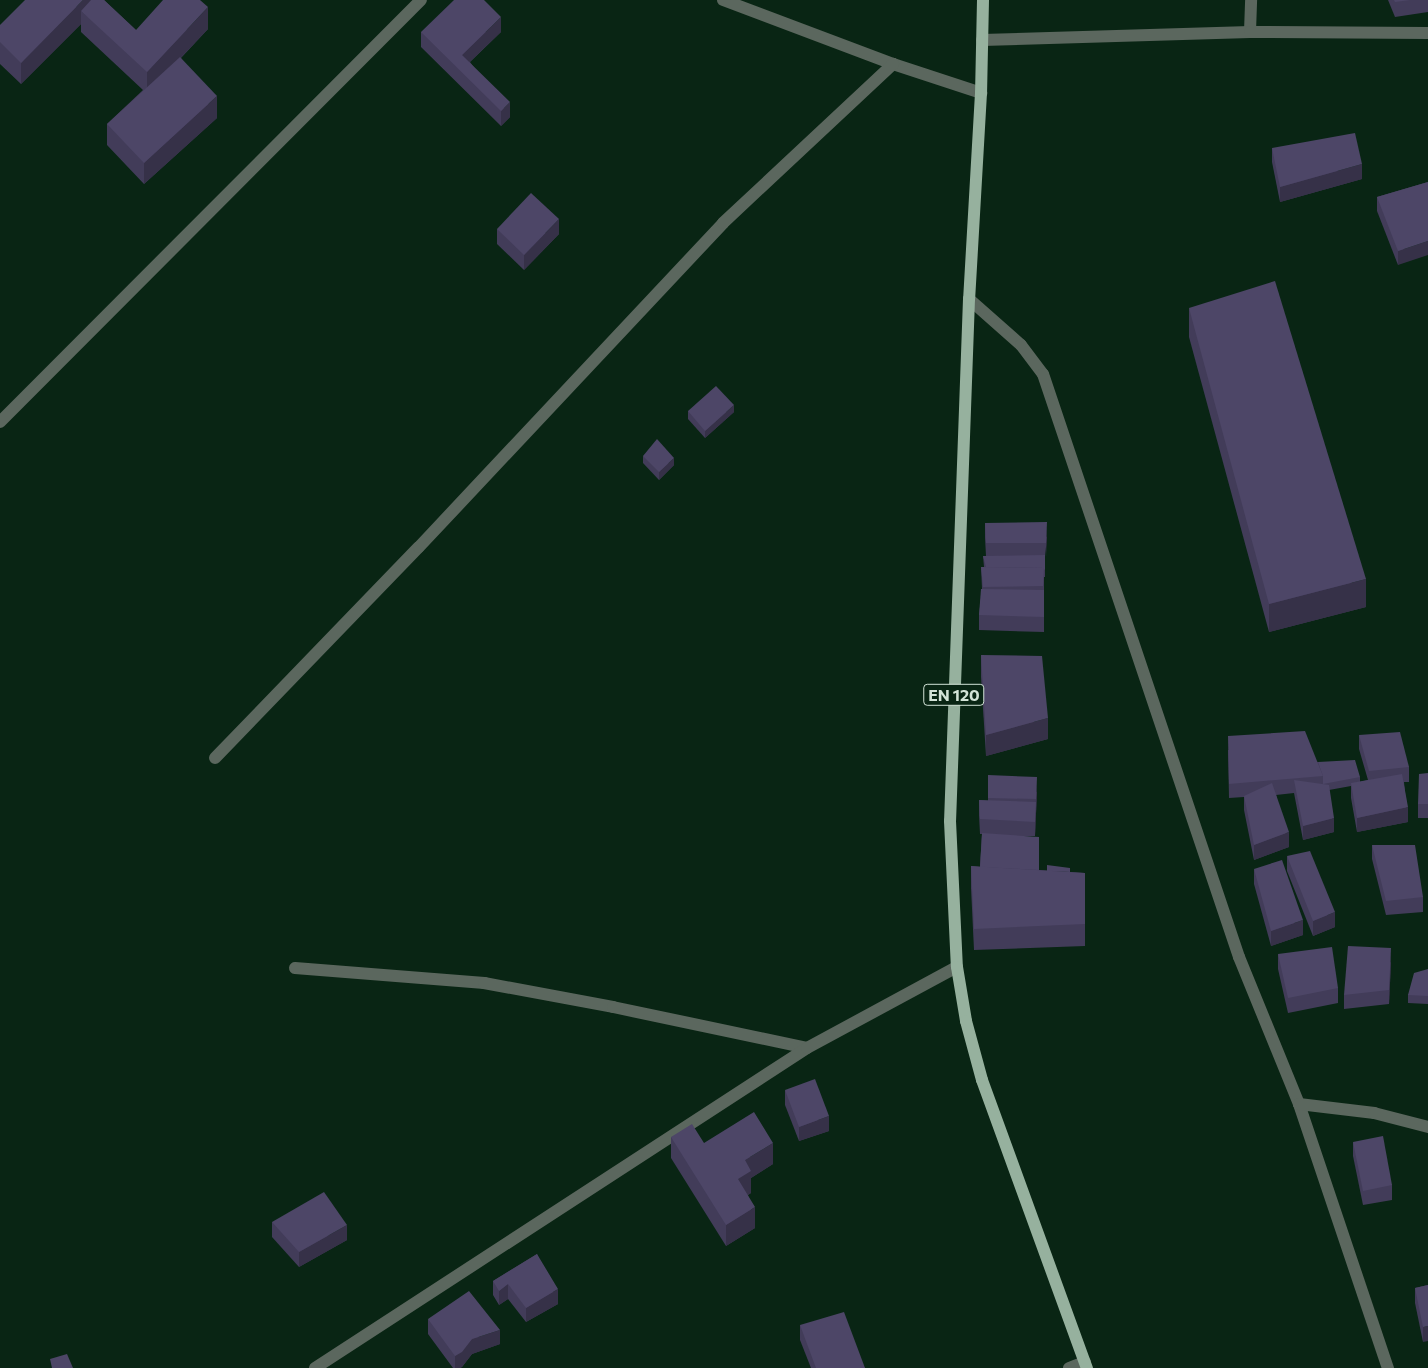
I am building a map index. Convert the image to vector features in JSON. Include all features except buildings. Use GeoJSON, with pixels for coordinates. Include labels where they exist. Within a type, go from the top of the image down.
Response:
{"type":"FeatureCollection","features":[{"type":"Feature","properties":{"kind":"main road","name":"EN 120"},"geometry":{"type":"LineString","coordinates":[[983,0],[981,93],[969,299],[950,821],[957,967],[966,1021],[982,1080],[1086,1365]]}},
{"type":"Feature","properties":{"kind":"street"},"geometry":{"type":"LineString","coordinates":[[0,422],[421,0]]}},
{"type":"Feature","properties":{"kind":"street"},"geometry":{"type":"LineString","coordinates":[[723,0],[893,64],[981,93]]}},
{"type":"Feature","properties":{"kind":"street"},"geometry":{"type":"LineString","coordinates":[[1250,32],[1251,0]]}},
{"type":"Feature","properties":{"kind":"street"},"geometry":{"type":"LineString","coordinates":[[982,40],[1250,32],[1428,32]]}},
{"type":"Feature","properties":{"kind":"street"},"geometry":{"type":"LineString","coordinates":[[215,758],[419,547],[724,223],[893,64]]}},
{"type":"Feature","properties":{"kind":"street"},"geometry":{"type":"LineString","coordinates":[[969,299],[1021,345],[1043,374],[1239,957],[1299,1104],[1388,1368]]}},
{"type":"Feature","properties":{"kind":"street"},"geometry":{"type":"LineString","coordinates":[[315,1368],[807,1048],[957,967]]}},
{"type":"Feature","properties":{"kind":"street"},"geometry":{"type":"LineString","coordinates":[[295,968],[484,984],[613,1007],[807,1048]]}},
{"type":"Feature","properties":{"kind":"street"},"geometry":{"type":"LineString","coordinates":[[1299,1104],[1374,1113],[1428,1127]]}},
{"type":"Feature","properties":{"kind":"street"},"geometry":{"type":"LineString","coordinates":[[1069,1368],[1086,1365]]}}]}
